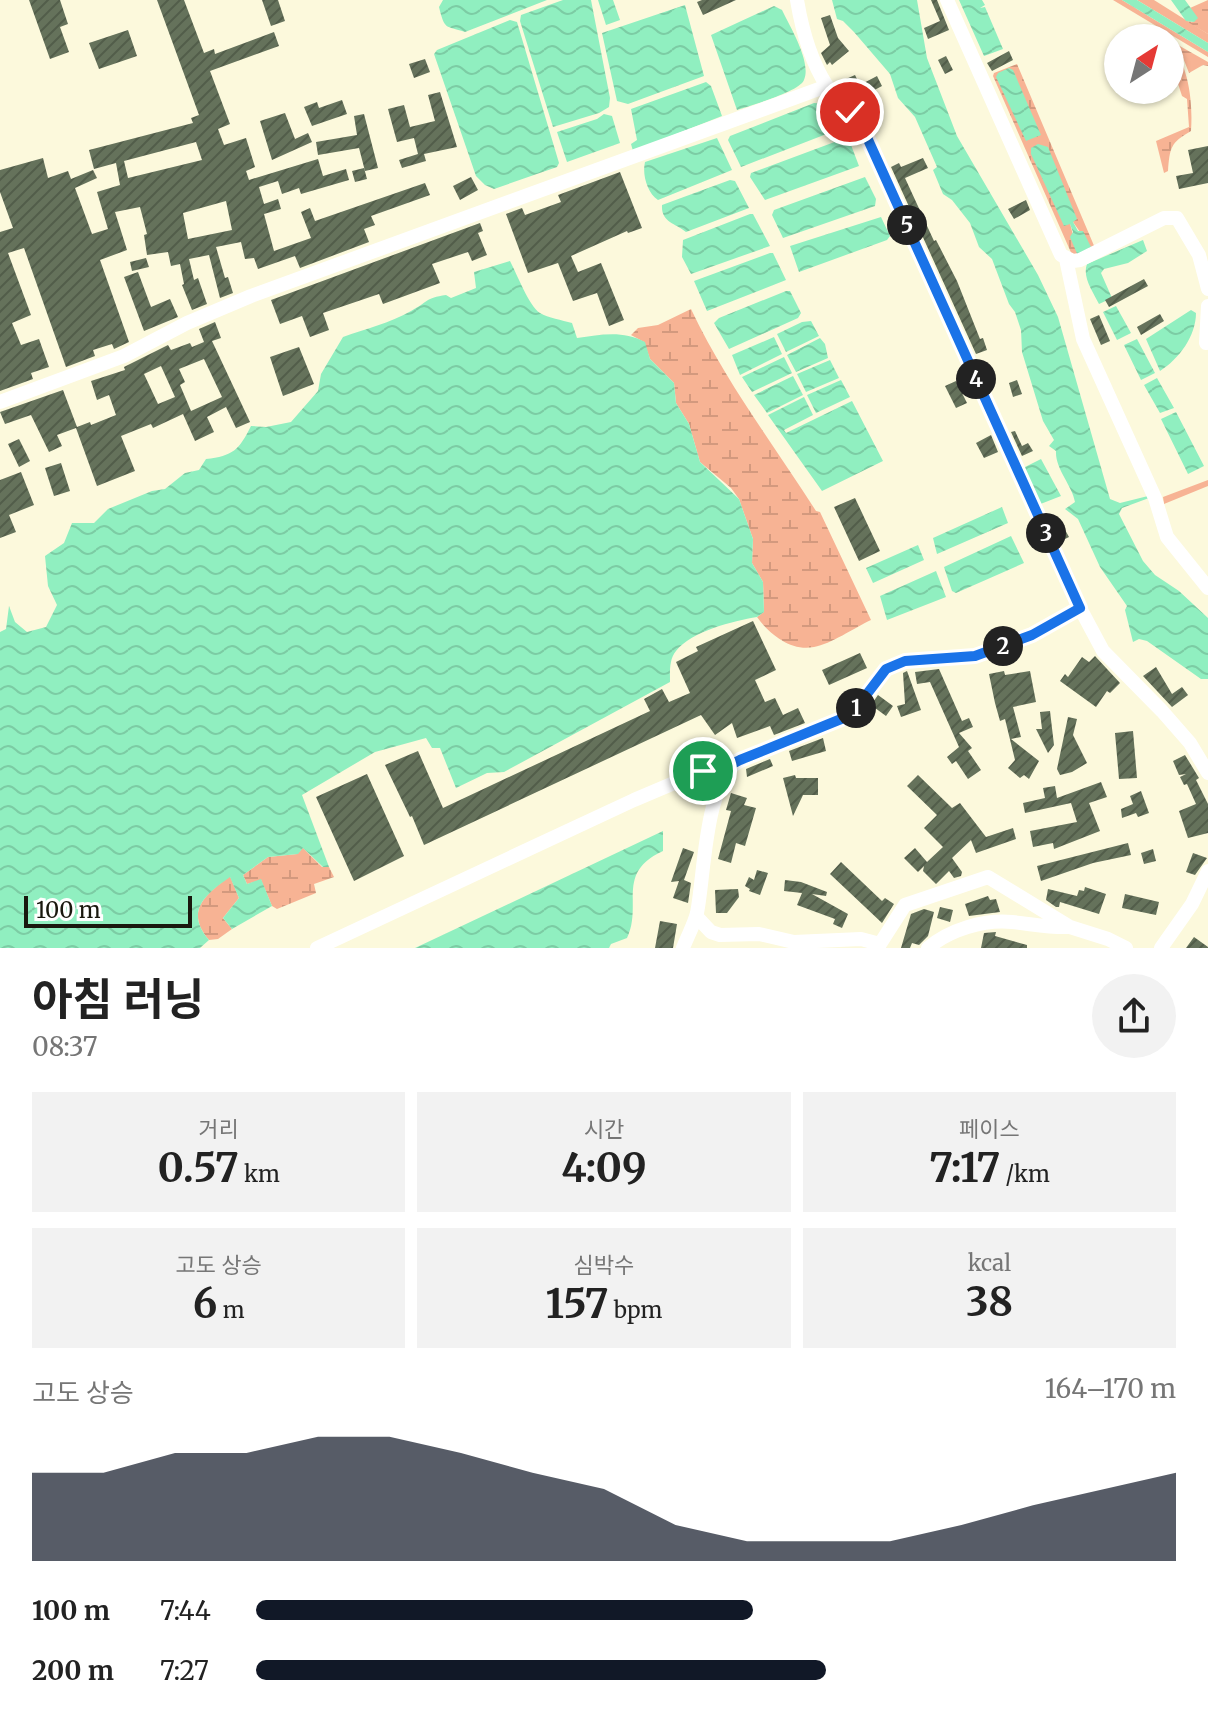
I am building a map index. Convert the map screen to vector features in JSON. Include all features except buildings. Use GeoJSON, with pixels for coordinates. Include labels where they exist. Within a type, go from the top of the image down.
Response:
{"type":"FeatureCollection","features":[{"type":"Feature","properties":{"kind":"street"},"geometry":{"type":"LineString","coordinates":[[797,0],[803,32],[818,73],[865,133],[1080,608],[1103,651],[1190,743],[1208,773]]}},
{"type":"Feature","properties":{"kind":"street"},"geometry":{"type":"LineString","coordinates":[[947,0],[1057,251],[1066,259],[1083,339],[1155,498],[1167,537],[1208,588]]}},
{"type":"Feature","properties":{"kind":"street"},"geometry":{"type":"LineString","coordinates":[[0,402],[124,356],[187,323],[251,296],[827,86]]}},
{"type":"Feature","properties":{"kind":"street"},"geometry":{"type":"LineString","coordinates":[[1066,259],[1080,260],[1164,218],[1177,218],[1199,255],[1208,289]]}},
{"type":"Feature","properties":{"kind":"street"},"geometry":{"type":"LineString","coordinates":[[1206,343],[1208,306]]}},
{"type":"Feature","properties":{"kind":"street"},"geometry":{"type":"LineString","coordinates":[[683,948],[696,916],[702,865],[719,784],[729,767],[851,715],[886,669],[905,661],[975,656],[1032,635],[1080,608]]}},
{"type":"Feature","properties":{"kind":"street"},"geometry":{"type":"LineString","coordinates":[[317,948],[634,800],[714,766],[729,767]]}},
{"type":"Feature","properties":{"kind":"street"},"geometry":{"type":"LineString","coordinates":[[1161,948],[1192,904],[1208,871]]}},
{"type":"Feature","properties":{"kind":"street"},"geometry":{"type":"LineString","coordinates":[[696,916],[711,932],[720,935],[759,934],[794,942],[861,939],[880,944],[905,905],[988,877],[1070,927],[1126,948]]}},
{"type":"Feature","properties":{"kind":"street"},"geometry":{"type":"LineString","coordinates":[[928,948],[970,927],[990,923],[1008,921],[1054,928],[1070,927]]}},
{"type":"Feature","properties":{"kind":"green space"},"geometry":{"type":"Polygon","coordinates":[[[1113,0],[1122,0],[1162,24],[1153,24],[1113,0]]]}},
{"type":"Feature","properties":{"kind":"green space"},"geometry":{"type":"Polygon","coordinates":[[[1137,0],[1154,0],[1208,34],[1208,43],[1184,28],[1184,24],[1177,24],[1137,0]]]}},
{"type":"Feature","properties":{"kind":"green space"},"geometry":{"type":"Polygon","coordinates":[[[1208,0],[1208,34],[1186,21],[1194,22],[1190,8],[1208,0]]]}},
{"type":"Feature","properties":{"kind":"green space"},"geometry":{"type":"Polygon","coordinates":[[[1184,37],[1208,52],[1208,57],[1184,43],[1184,37]]]}},
{"type":"Feature","properties":{"kind":"green space"},"geometry":{"type":"Polygon","coordinates":[[[1184,48],[1208,62],[1208,66],[1203,65],[1189,73],[1184,48]]]}},
{"type":"Feature","properties":{"kind":"green space"},"geometry":{"type":"Polygon","coordinates":[[[1017,64],[1095,248],[1092,249],[1073,222],[1070,223],[1078,256],[1073,257],[993,76],[1017,64]]]}},
{"type":"Feature","properties":{"kind":"green space"},"geometry":{"type":"Polygon","coordinates":[[[1184,70],[1191,108],[1191,131],[1172,147],[1168,171],[1164,173],[1156,141],[1189,127],[1187,99],[1184,97],[1184,70]]]}},
{"type":"Feature","properties":{"kind":"green space"},"geometry":{"type":"Polygon","coordinates":[[[691,309],[734,387],[816,511],[820,512],[871,620],[828,643],[797,647],[774,635],[757,617],[764,612],[763,582],[752,563],[753,539],[739,499],[731,488],[700,462],[689,424],[676,403],[674,383],[650,359],[644,342],[631,335],[638,328],[658,325],[691,309]]]}},
{"type":"Feature","properties":{"kind":"green space"},"geometry":{"type":"Polygon","coordinates":[[[1208,480],[1208,486],[1164,504],[1163,497],[1208,480]]]}},
{"type":"Feature","properties":{"kind":"green space"},"geometry":{"type":"Polygon","coordinates":[[[303,848],[322,867],[329,867],[334,877],[314,884],[316,893],[277,909],[272,906],[261,880],[247,884],[243,875],[268,857],[297,854],[303,848]]]}},
{"type":"Feature","properties":{"kind":"green space"},"geometry":{"type":"Polygon","coordinates":[[[230,876],[239,898],[223,918],[232,929],[218,939],[209,940],[198,920],[198,912],[206,897],[230,876]]]}},
{"type":"Feature","properties":{"kind":"water"},"geometry":{"type":"Polygon","coordinates":[[[443,0],[547,0],[465,32],[445,24],[439,7],[443,0]]]}},
{"type":"Feature","properties":{"kind":"water"},"geometry":{"type":"Polygon","coordinates":[[[563,0],[591,0],[610,98],[609,107],[599,113],[553,127],[520,21],[521,15],[563,0]]]}},
{"type":"Feature","properties":{"kind":"water"},"geometry":{"type":"Polygon","coordinates":[[[598,0],[613,0],[620,20],[606,25],[598,0]]]}},
{"type":"Feature","properties":{"kind":"water"},"geometry":{"type":"Polygon","coordinates":[[[832,0],[917,0],[927,58],[957,136],[1038,275],[1058,317],[1110,499],[1120,503],[1148,496],[1122,508],[1119,514],[1143,561],[1155,575],[1179,591],[1208,618],[1208,679],[1201,679],[1147,641],[1139,639],[1133,642],[1125,610],[1127,606],[1100,567],[1078,519],[1065,509],[1075,502],[1058,464],[1056,451],[1049,446],[1054,440],[1043,421],[1022,352],[1021,330],[992,259],[979,247],[970,223],[952,200],[943,194],[933,170],[937,167],[915,117],[898,98],[890,74],[854,32],[837,19],[832,0]]]}},
{"type":"Feature","properties":{"kind":"water"},"geometry":{"type":"Polygon","coordinates":[[[959,0],[982,0],[985,5],[980,8],[985,7],[1003,49],[984,56],[959,0]]]}},
{"type":"Feature","properties":{"kind":"water"},"geometry":{"type":"Polygon","coordinates":[[[1122,0],[1137,0],[1177,24],[1162,24],[1122,0]]]}},
{"type":"Feature","properties":{"kind":"water"},"geometry":{"type":"Polygon","coordinates":[[[1171,0],[1185,0],[1198,18],[1194,22],[1186,21],[1171,0]]]}},
{"type":"Feature","properties":{"kind":"water"},"geometry":{"type":"Polygon","coordinates":[[[685,5],[704,76],[628,104],[617,101],[602,33],[685,5]]]}},
{"type":"Feature","properties":{"kind":"water"},"geometry":{"type":"Polygon","coordinates":[[[774,6],[782,10],[799,44],[805,64],[804,80],[784,93],[737,110],[711,35],[774,6]]]}},
{"type":"Feature","properties":{"kind":"water"},"geometry":{"type":"Polygon","coordinates":[[[510,20],[517,22],[559,163],[557,167],[494,189],[476,176],[434,54],[437,50],[510,20]]]}},
{"type":"Feature","properties":{"kind":"water"},"geometry":{"type":"Polygon","coordinates":[[[1184,28],[1208,43],[1208,52],[1184,37],[1184,28]]]}},
{"type":"Feature","properties":{"kind":"water"},"geometry":{"type":"Polygon","coordinates":[[[1009,68],[1013,70],[1041,135],[1026,141],[996,77],[1009,68]]]}},
{"type":"Feature","properties":{"kind":"water"},"geometry":{"type":"Polygon","coordinates":[[[706,82],[711,86],[722,116],[633,151],[631,144],[637,140],[631,109],[706,82]]]}},
{"type":"Feature","properties":{"kind":"water"},"geometry":{"type":"Polygon","coordinates":[[[814,103],[828,107],[842,128],[741,167],[728,140],[730,136],[814,103]]]}},
{"type":"Feature","properties":{"kind":"water"},"geometry":{"type":"Polygon","coordinates":[[[604,114],[612,116],[620,143],[567,162],[557,132],[604,114]]]}},
{"type":"Feature","properties":{"kind":"water"},"geometry":{"type":"Polygon","coordinates":[[[848,137],[859,166],[765,200],[750,177],[751,173],[848,137]]]}},
{"type":"Feature","properties":{"kind":"water"},"geometry":{"type":"Polygon","coordinates":[[[717,138],[732,170],[658,200],[654,197],[646,183],[645,162],[717,138]]]}},
{"type":"Feature","properties":{"kind":"water"},"geometry":{"type":"Polygon","coordinates":[[[1038,144],[1048,147],[1077,219],[1073,222],[1078,231],[1083,231],[1092,249],[1078,256],[1070,237],[1073,232],[1070,224],[1064,226],[1031,154],[1031,148],[1038,144]]]}},
{"type":"Feature","properties":{"kind":"water"},"geometry":{"type":"Polygon","coordinates":[[[865,177],[876,199],[875,206],[783,238],[772,215],[774,210],[865,177]]]}},
{"type":"Feature","properties":{"kind":"water"},"geometry":{"type":"Polygon","coordinates":[[[730,180],[735,181],[749,208],[686,232],[670,222],[662,211],[662,205],[730,180]]]}},
{"type":"Feature","properties":{"kind":"water"},"geometry":{"type":"Polygon","coordinates":[[[753,214],[770,246],[691,274],[682,257],[683,240],[753,214]]]}},
{"type":"Feature","properties":{"kind":"water"},"geometry":{"type":"Polygon","coordinates":[[[881,217],[890,236],[887,240],[799,272],[790,246],[881,217]]]}},
{"type":"Feature","properties":{"kind":"water"},"geometry":{"type":"Polygon","coordinates":[[[1143,240],[1147,251],[1128,263],[1104,269],[1101,273],[1112,298],[1099,304],[1087,279],[1087,264],[1143,240]]]}},
{"type":"Feature","properties":{"kind":"water"},"geometry":{"type":"Polygon","coordinates":[[[773,253],[786,280],[707,311],[694,281],[773,253]]]}},
{"type":"Feature","properties":{"kind":"water"},"geometry":{"type":"Polygon","coordinates":[[[510,261],[536,309],[547,316],[572,323],[577,338],[620,335],[645,342],[650,359],[674,383],[676,403],[689,424],[700,462],[739,499],[753,539],[752,563],[763,582],[764,612],[692,638],[674,654],[670,682],[504,772],[487,773],[456,788],[440,748],[432,748],[426,738],[375,752],[302,795],[329,867],[323,867],[303,848],[298,854],[268,857],[243,875],[247,884],[261,879],[272,906],[232,929],[223,918],[239,898],[230,877],[201,904],[198,920],[209,940],[200,948],[0,948],[0,632],[6,629],[9,606],[15,622],[27,632],[46,627],[57,605],[48,586],[45,556],[64,543],[72,523],[94,523],[108,509],[152,491],[165,489],[185,473],[199,470],[206,459],[234,450],[251,426],[266,427],[291,422],[318,391],[321,374],[343,337],[395,319],[434,298],[446,295],[451,298],[476,288],[474,272],[510,261]]]}},
{"type":"Feature","properties":{"kind":"water"},"geometry":{"type":"Polygon","coordinates":[[[790,291],[801,313],[798,318],[729,349],[714,323],[719,318],[790,291]]]}},
{"type":"Feature","properties":{"kind":"water"},"geometry":{"type":"Polygon","coordinates":[[[1116,306],[1131,333],[1117,340],[1103,312],[1116,306]]]}},
{"type":"Feature","properties":{"kind":"water"},"geometry":{"type":"Polygon","coordinates":[[[1191,310],[1196,313],[1190,338],[1174,360],[1160,371],[1146,339],[1191,310]]]}},
{"type":"Feature","properties":{"kind":"water"},"geometry":{"type":"Polygon","coordinates":[[[811,321],[819,336],[786,352],[777,334],[811,321]]]}},
{"type":"Feature","properties":{"kind":"water"},"geometry":{"type":"Polygon","coordinates":[[[774,337],[782,354],[740,375],[732,355],[774,337]]]}},
{"type":"Feature","properties":{"kind":"water"},"geometry":{"type":"Polygon","coordinates":[[[820,338],[825,344],[828,358],[796,372],[787,355],[820,338]]]}},
{"type":"Feature","properties":{"kind":"water"},"geometry":{"type":"Polygon","coordinates":[[[1137,339],[1155,373],[1141,380],[1124,345],[1137,339]]]}},
{"type":"Feature","properties":{"kind":"water"},"geometry":{"type":"Polygon","coordinates":[[[784,357],[792,373],[752,392],[742,377],[784,357]]]}},
{"type":"Feature","properties":{"kind":"water"},"geometry":{"type":"Polygon","coordinates":[[[830,360],[839,378],[806,392],[797,374],[830,360]]]}},
{"type":"Feature","properties":{"kind":"water"},"geometry":{"type":"Polygon","coordinates":[[[793,376],[803,395],[767,413],[754,395],[793,376]]]}},
{"type":"Feature","properties":{"kind":"water"},"geometry":{"type":"Polygon","coordinates":[[[1157,378],[1174,408],[1160,413],[1144,385],[1157,378]]]}},
{"type":"Feature","properties":{"kind":"water"},"geometry":{"type":"Polygon","coordinates":[[[841,380],[850,397],[816,413],[807,395],[841,380]]]}},
{"type":"Feature","properties":{"kind":"water"},"geometry":{"type":"Polygon","coordinates":[[[804,397],[813,415],[784,430],[786,433],[852,401],[883,461],[822,491],[768,415],[804,397]]]}},
{"type":"Feature","properties":{"kind":"water"},"geometry":{"type":"Polygon","coordinates":[[[1176,412],[1204,466],[1188,474],[1161,419],[1176,412]]]}},
{"type":"Feature","properties":{"kind":"water"},"geometry":{"type":"Polygon","coordinates":[[[1041,459],[1061,496],[1038,505],[1035,491],[1023,468],[1041,459]]]}},
{"type":"Feature","properties":{"kind":"water"},"geometry":{"type":"Polygon","coordinates":[[[1002,507],[1008,523],[937,554],[933,538],[1002,507]]]}},
{"type":"Feature","properties":{"kind":"water"},"geometry":{"type":"Polygon","coordinates":[[[1011,536],[1024,563],[956,593],[952,591],[944,567],[1011,536]]]}},
{"type":"Feature","properties":{"kind":"water"},"geometry":{"type":"Polygon","coordinates":[[[918,545],[924,560],[873,583],[866,568],[918,545]]]}},
{"type":"Feature","properties":{"kind":"water"},"geometry":{"type":"Polygon","coordinates":[[[936,571],[946,597],[887,620],[880,596],[936,571]]]}},
{"type":"Feature","properties":{"kind":"water"},"geometry":{"type":"Polygon","coordinates":[[[663,831],[663,851],[639,869],[635,879],[633,913],[627,938],[611,944],[609,948],[415,948],[663,831]]]}},
{"type":"Feature","properties":{"kind":"route"},"geometry":{"type":"LineString","coordinates":[[703,771],[714,766],[729,767],[851,715],[886,669],[905,661],[975,656],[1032,635],[1080,608],[865,133],[850,112]]}}]}
